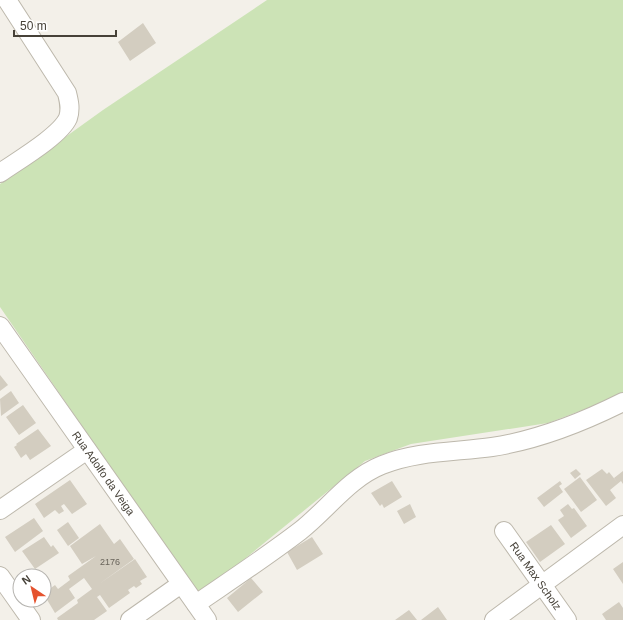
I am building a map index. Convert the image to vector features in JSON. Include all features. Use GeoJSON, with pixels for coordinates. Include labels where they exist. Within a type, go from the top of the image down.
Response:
{"type":"FeatureCollection","features":[{"type":"Feature","properties":{"kind":"street"},"geometry":{"type":"LineString","coordinates":[[0,173],[55,134],[68,117],[70,106],[67,93],[7,0]]}},
{"type":"Feature","properties":{"kind":"street","name":"Rua Adolfo da Veiga"},"geometry":{"type":"LineString","coordinates":[[0,326],[207,620]]}},
{"type":"Feature","properties":{"kind":"street"},"geometry":{"type":"LineString","coordinates":[[196,604],[300,531],[357,480],[371,470],[404,458],[494,447],[524,440],[563,429],[623,402]]}},
{"type":"Feature","properties":{"kind":"street"},"geometry":{"type":"LineString","coordinates":[[0,510],[87,450]]}},
{"type":"Feature","properties":{"kind":"street"},"geometry":{"type":"LineString","coordinates":[[494,620],[623,525]]}},
{"type":"Feature","properties":{"kind":"street","name":"Rua Max Scholz"},"geometry":{"type":"LineString","coordinates":[[504,531],[567,620]]}},
{"type":"Feature","properties":{"kind":"street"},"geometry":{"type":"LineString","coordinates":[[0,576],[31,620]]}},
{"type":"Feature","properties":{"kind":"street"},"geometry":{"type":"LineString","coordinates":[[130,620],[181,584]]}},
{"type":"Feature","properties":{"kind":"green space"},"geometry":{"type":"Polygon","coordinates":[[[267,0],[623,0],[623,393],[604,402],[548,423],[411,444],[365,461],[199,596],[0,307],[0,184],[103,110],[267,0]]]}},
{"type":"Feature","properties":{"kind":"building"},"geometry":{"type":"Polygon","coordinates":[[[143,23],[156,43],[130,61],[118,42],[143,23]]]}},
{"type":"Feature","properties":{"kind":"building"},"geometry":{"type":"Polygon","coordinates":[[[0,375],[8,385],[0,391],[0,375]]]}},
{"type":"Feature","properties":{"kind":"building"},"geometry":{"type":"Polygon","coordinates":[[[11,391],[19,403],[1,416],[0,399],[11,391]]]}},
{"type":"Feature","properties":{"kind":"building"},"geometry":{"type":"Polygon","coordinates":[[[23,405],[36,423],[19,435],[6,417],[23,405]]]}},
{"type":"Feature","properties":{"kind":"building"},"geometry":{"type":"Polygon","coordinates":[[[38,429],[51,446],[30,460],[26,454],[21,458],[14,447],[38,429]]]}},
{"type":"Feature","properties":{"kind":"building"},"geometry":{"type":"Polygon","coordinates":[[[576,469],[581,474],[575,479],[570,473],[576,469]]]}},
{"type":"Feature","properties":{"kind":"building"},"geometry":{"type":"Polygon","coordinates":[[[602,469],[607,474],[609,472],[617,482],[614,478],[623,471],[623,484],[621,481],[610,490],[616,498],[606,506],[586,480],[602,469]]]}},
{"type":"Feature","properties":{"kind":"building"},"geometry":{"type":"Polygon","coordinates":[[[580,477],[597,500],[581,512],[564,489],[580,477]]]}},
{"type":"Feature","properties":{"kind":"building"},"geometry":{"type":"Polygon","coordinates":[[[70,480],[87,504],[72,514],[64,504],[61,506],[64,511],[59,514],[55,510],[44,518],[35,504],[70,480]]]}},
{"type":"Feature","properties":{"kind":"building"},"geometry":{"type":"Polygon","coordinates":[[[392,481],[402,497],[384,508],[382,504],[380,506],[371,493],[392,481]]]}},
{"type":"Feature","properties":{"kind":"building"},"geometry":{"type":"Polygon","coordinates":[[[560,481],[562,484],[559,486],[563,492],[544,507],[537,498],[560,481]]]}},
{"type":"Feature","properties":{"kind":"building"},"geometry":{"type":"Polygon","coordinates":[[[410,504],[416,517],[404,524],[397,511],[410,504]]]}},
{"type":"Feature","properties":{"kind":"building"},"geometry":{"type":"Polygon","coordinates":[[[568,504],[572,509],[574,508],[587,526],[571,538],[558,520],[564,516],[560,510],[568,504]]]}},
{"type":"Feature","properties":{"kind":"building"},"geometry":{"type":"Polygon","coordinates":[[[34,518],[43,531],[15,552],[5,537],[34,518]]]}},
{"type":"Feature","properties":{"kind":"building"},"geometry":{"type":"Polygon","coordinates":[[[68,522],[79,538],[68,546],[57,530],[68,522]]]}},
{"type":"Feature","properties":{"kind":"building"},"geometry":{"type":"Polygon","coordinates":[[[100,524],[114,544],[120,539],[134,559],[99,584],[135,559],[147,577],[140,581],[142,584],[136,588],[134,586],[128,590],[130,593],[109,608],[100,595],[97,597],[107,611],[94,620],[58,620],[57,618],[78,603],[77,600],[92,589],[84,578],[69,589],[75,598],[55,613],[52,608],[52,587],[55,585],[58,589],[70,580],[68,576],[96,556],[82,564],[70,546],[100,524]]]}},
{"type":"Feature","properties":{"kind":"building"},"geometry":{"type":"Polygon","coordinates":[[[551,525],[565,544],[540,562],[526,542],[551,525]]]}},
{"type":"Feature","properties":{"kind":"building"},"geometry":{"type":"Polygon","coordinates":[[[44,537],[51,547],[53,545],[59,553],[34,568],[22,551],[44,537]]]}},
{"type":"Feature","properties":{"kind":"building"},"geometry":{"type":"Polygon","coordinates":[[[312,537],[323,554],[297,570],[287,552],[312,537]]]}},
{"type":"Feature","properties":{"kind":"building"},"geometry":{"type":"Polygon","coordinates":[[[623,562],[623,584],[613,569],[623,562]]]}},
{"type":"Feature","properties":{"kind":"building"},"geometry":{"type":"Polygon","coordinates":[[[251,578],[263,592],[238,612],[227,598],[251,578]]]}},
{"type":"Feature","properties":{"kind":"building"},"geometry":{"type":"Polygon","coordinates":[[[619,602],[623,608],[623,620],[606,620],[602,614],[619,602]]]}},
{"type":"Feature","properties":{"kind":"building"},"geometry":{"type":"Polygon","coordinates":[[[438,607],[447,620],[421,620],[438,607]]]}},
{"type":"Feature","properties":{"kind":"building"},"geometry":{"type":"Polygon","coordinates":[[[409,610],[417,620],[395,620],[409,610]]]}}]}
